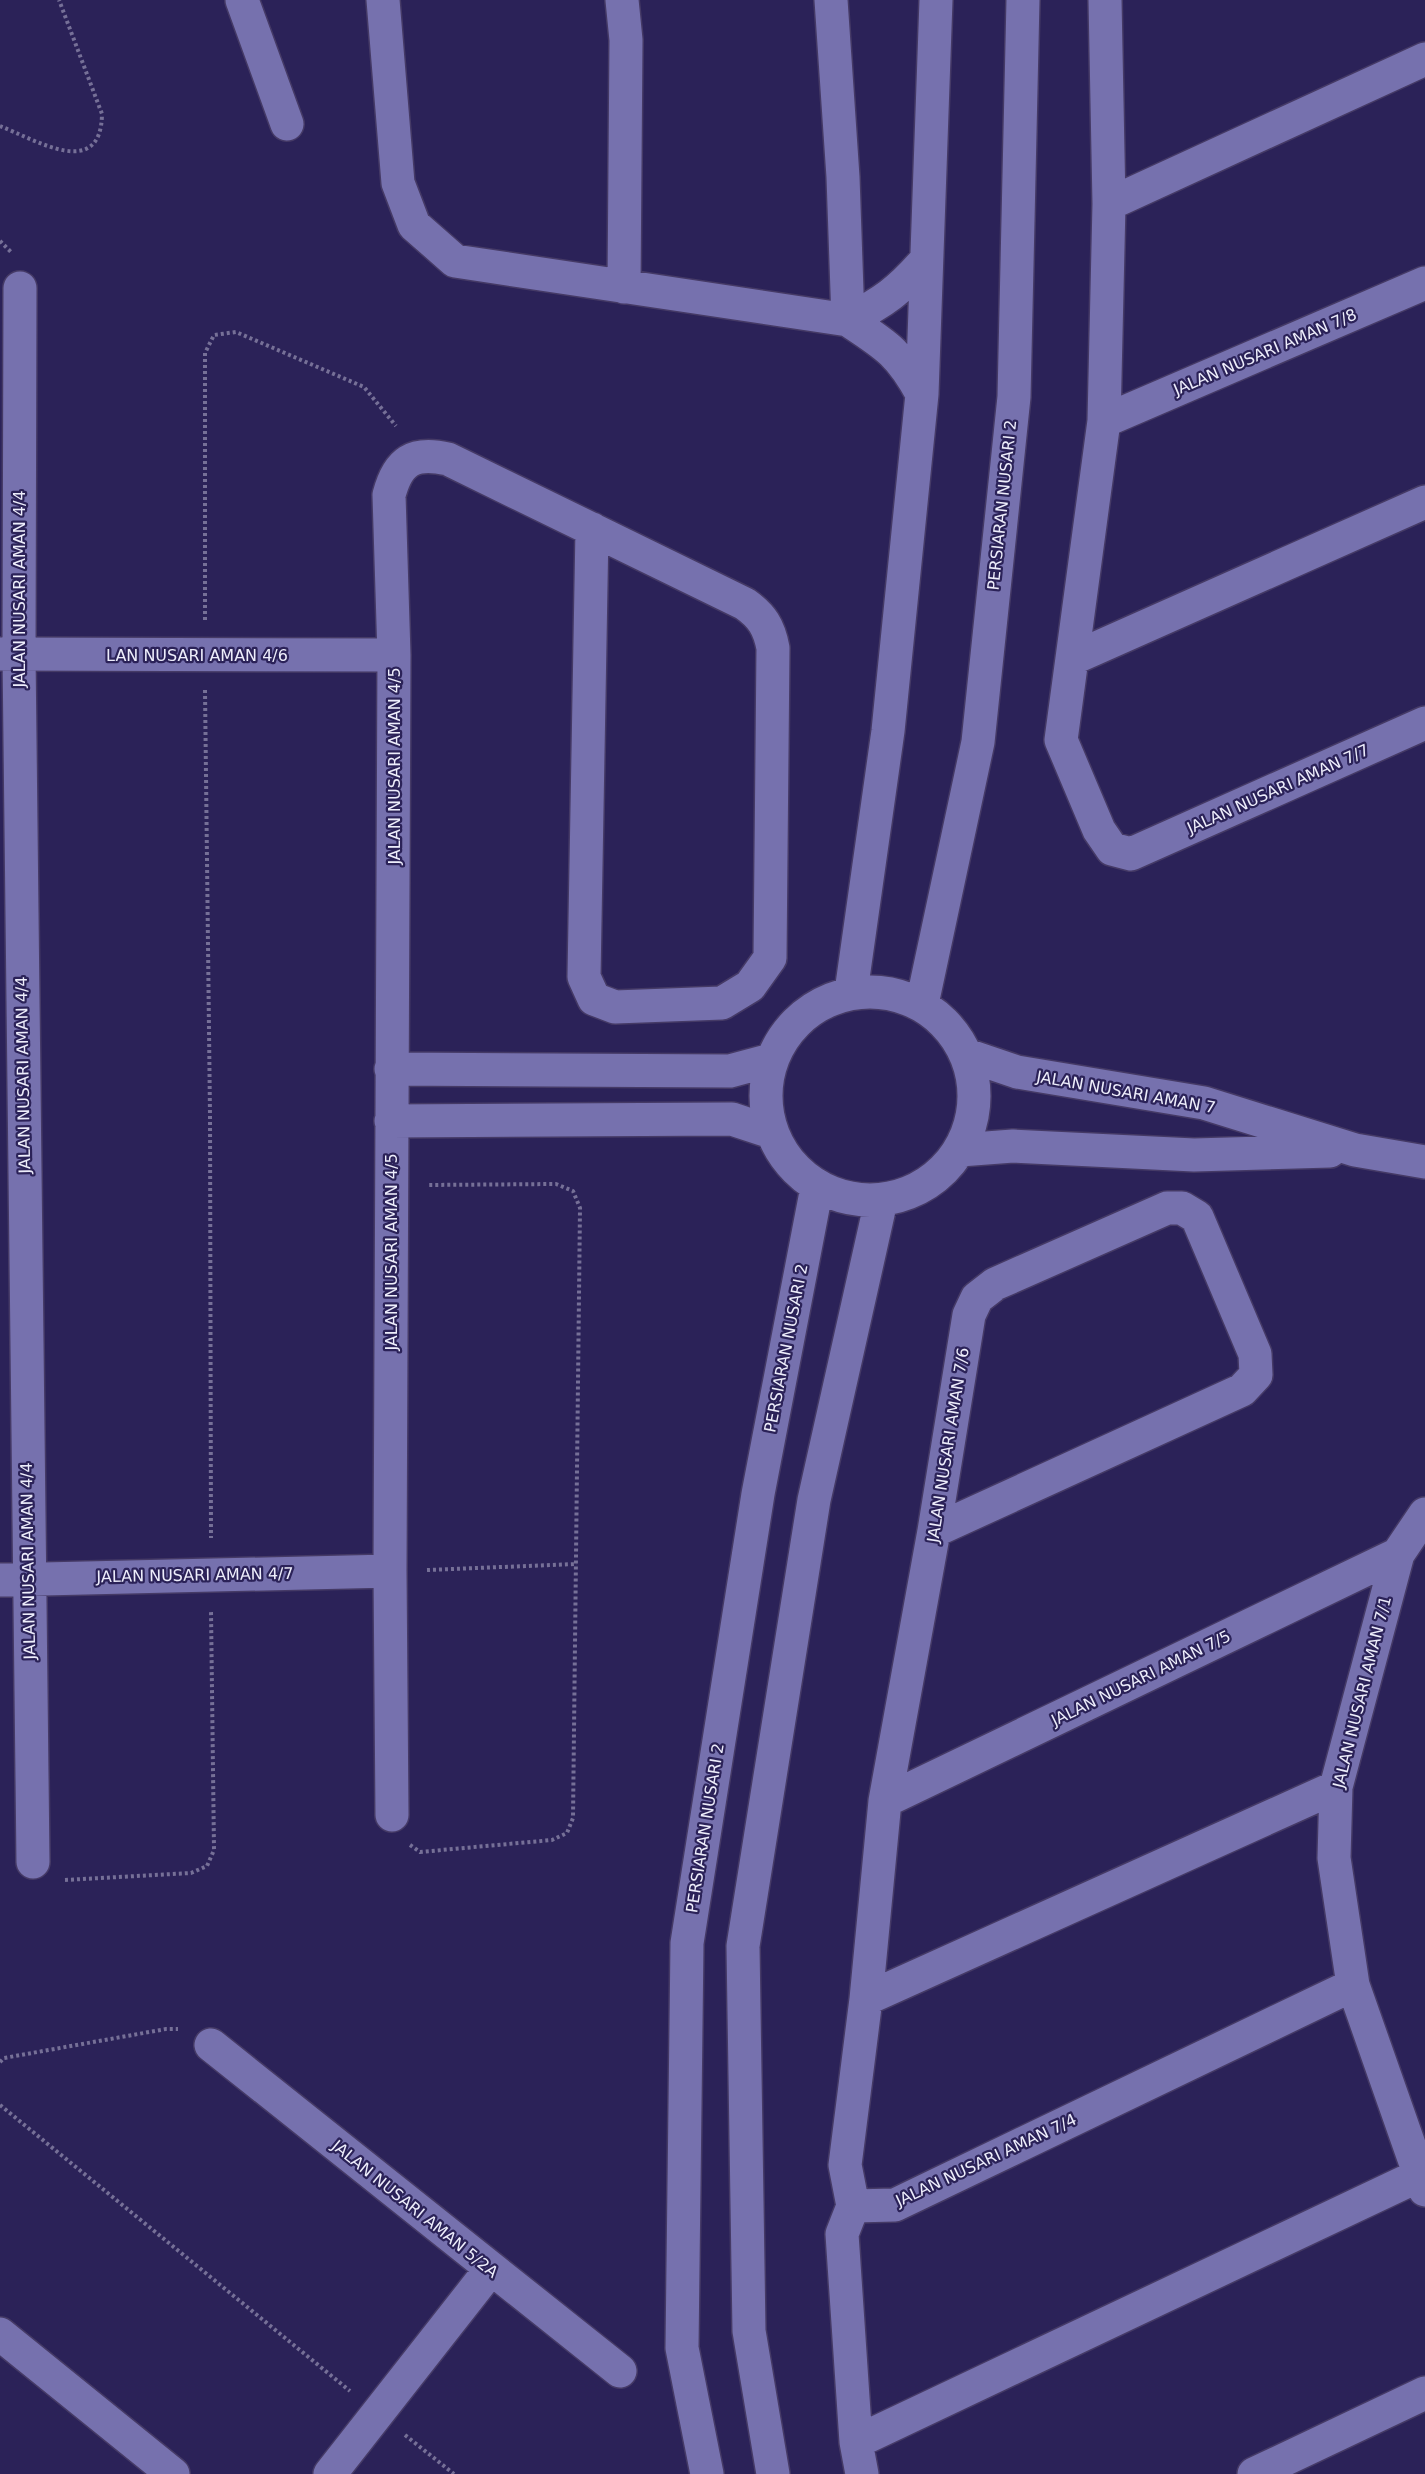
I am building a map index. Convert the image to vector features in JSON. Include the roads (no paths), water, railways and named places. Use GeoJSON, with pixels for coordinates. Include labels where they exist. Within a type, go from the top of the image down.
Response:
{"type":"FeatureCollection","features":[{"type":"Feature","properties":{"kind":"street"},"geometry":{"type":"LineString","coordinates":[[242,0],[287,124]]}},
{"type":"Feature","properties":{"kind":"street"},"geometry":{"type":"LineString","coordinates":[[384,0],[398,183],[414,225],[455,261],[848,320],[890,348],[907,367],[922,394]]}},
{"type":"Feature","properties":{"kind":"street"},"geometry":{"type":"LineString","coordinates":[[622,0],[626,40],[624,287]]}},
{"type":"Feature","properties":{"kind":"street"},"geometry":{"type":"LineString","coordinates":[[831,0],[843,177],[848,320]]}},
{"type":"Feature","properties":{"kind":"street"},"geometry":{"type":"LineString","coordinates":[[851,992],[888,731],[922,394],[936,0]]}},
{"type":"Feature","properties":{"kind":"street","name":"PERSIARAN NUSARI 2"},"geometry":{"type":"LineString","coordinates":[[922,1004],[978,742],[1011,421],[1023,0]]}},
{"type":"Feature","properties":{"kind":"street"},"geometry":{"type":"LineString","coordinates":[[1074,658],[1104,422],[1109,204],[1105,0]]}},
{"type":"Feature","properties":{"kind":"street"},"geometry":{"type":"LineString","coordinates":[[1109,204],[1425,59]]}},
{"type":"Feature","properties":{"kind":"street"},"geometry":{"type":"LineString","coordinates":[[848,320],[883,303],[905,284],[926,260]]}},
{"type":"Feature","properties":{"kind":"street","name":"JALAN NUSARI AMAN 7/8"},"geometry":{"type":"LineString","coordinates":[[1104,422],[1425,283]]}},
{"type":"Feature","properties":{"kind":"street","name":"JALAN NUSARI AMAN 4/4"},"geometry":{"type":"LineString","coordinates":[[20,288],[9,654],[14,1579],[33,1862]]}},
{"type":"Feature","properties":{"kind":"street","name":"JALAN NUSARI AMAN 4/5"},"geometry":{"type":"LineString","coordinates":[[392,1815],[390,1571],[394,655],[389,495],[394,476],[408,461],[428,455],[448,459],[592,529]]}},
{"type":"Feature","properties":{"kind":"street"},"geometry":{"type":"LineString","coordinates":[[1074,658],[1425,502]]}},
{"type":"Feature","properties":{"kind":"street"},"geometry":{"type":"LineString","coordinates":[[592,529],[745,604],[760,615],[770,630],[773,648],[770,958],[750,986],[722,1003],[615,1007],[594,999],[584,977],[592,529]]}},
{"type":"Feature","properties":{"kind":"street","name":"LAN NUSARI AMAN 4/6"},"geometry":{"type":"LineString","coordinates":[[9,654],[394,655]]}},
{"type":"Feature","properties":{"kind":"street","name":"JALAN NUSARI AMAN 7/7"},"geometry":{"type":"LineString","coordinates":[[1074,658],[1061,740],[1099,830],[1112,849],[1131,854],[1425,723]]}},
{"type":"Feature","properties":{"kind":"street"},"geometry":{"type":"LineString","coordinates":[[887,991],[922,1004],[950,1027],[967,1055],[975,1087],[973,1120],[960,1150],[939,1175],[912,1193],[881,1201],[848,1199],[817,1187],[789,1163],[771,1132],[765,1096],[771,1059],[789,1028],[816,1004],[851,992],[887,991]]}},
{"type":"Feature","properties":{"kind":"street","name":"JALAN NUSARI AMAN 7"},"geometry":{"type":"LineString","coordinates":[[967,1055],[1017,1072],[1204,1103],[1355,1150],[1425,1162]]}},
{"type":"Feature","properties":{"kind":"street"},"geometry":{"type":"LineString","coordinates":[[392,1068],[730,1071],[771,1059]]}},
{"type":"Feature","properties":{"kind":"street"},"geometry":{"type":"LineString","coordinates":[[391,1121],[732,1119],[771,1132]]}},
{"type":"Feature","properties":{"kind":"street","name":"JALAN NUSARI AMAN 7"},"geometry":{"type":"LineString","coordinates":[[960,1150],[1013,1146],[1194,1155],[1355,1150]]}},
{"type":"Feature","properties":{"kind":"street","name":"PERSIARAN NUSARI 2"},"geometry":{"type":"LineString","coordinates":[[707,2474],[682,2348],[687,1943],[758,1494],[817,1187]]}},
{"type":"Feature","properties":{"kind":"street"},"geometry":{"type":"LineString","coordinates":[[773,2474],[749,2331],[743,1946],[814,1500],[881,1201]]}},
{"type":"Feature","properties":{"kind":"street","name":"JALAN NUSARI AMAN 7/6"},"geometry":{"type":"LineString","coordinates":[[885,1802],[934,1531],[969,1315],[977,1298],[995,1284],[1167,1208],[1182,1208],[1197,1217],[1255,1354],[1256,1375],[1242,1390],[934,1531]]}},
{"type":"Feature","properties":{"kind":"street","name":"JALAN NUSARI AMAN 7/1"},"geometry":{"type":"LineString","coordinates":[[1422,2182],[1353,1985],[1334,1858],[1336,1787],[1398,1554],[1425,1514]]}},
{"type":"Feature","properties":{"kind":"street","name":"JALAN NUSARI AMAN 7/5"},"geometry":{"type":"LineString","coordinates":[[885,1802],[1398,1554]]}},
{"type":"Feature","properties":{"kind":"street","name":"JALAN NUSARI AMAN 4/7"},"geometry":{"type":"LineString","coordinates":[[14,1579],[390,1571]]}},
{"type":"Feature","properties":{"kind":"street"},"geometry":{"type":"LineString","coordinates":[[866,1999],[1336,1787]]}},
{"type":"Feature","properties":{"kind":"street"},"geometry":{"type":"LineString","coordinates":[[862,2474],[856,2442],[842,2234],[854,2206],[845,2165],[866,1999],[885,1802]]}},
{"type":"Feature","properties":{"kind":"street","name":"JALAN NUSARI AMAN 7/4"},"geometry":{"type":"LineString","coordinates":[[854,2206],[895,2205],[1353,1985]]}},
{"type":"Feature","properties":{"kind":"street","name":"JALAN NUSARI AMAN 5/2A"},"geometry":{"type":"LineString","coordinates":[[211,2045],[490,2270],[620,2371]]}},
{"type":"Feature","properties":{"kind":"street"},"geometry":{"type":"LineString","coordinates":[[856,2442],[1422,2182]]}},
{"type":"Feature","properties":{"kind":"street"},"geometry":{"type":"LineString","coordinates":[[330,2474],[490,2270]]}},
{"type":"Feature","properties":{"kind":"street"},"geometry":{"type":"LineString","coordinates":[[0,2334],[173,2474]]}},
{"type":"Feature","properties":{"kind":"street"},"geometry":{"type":"LineString","coordinates":[[1254,2474],[1425,2393]]}}]}
